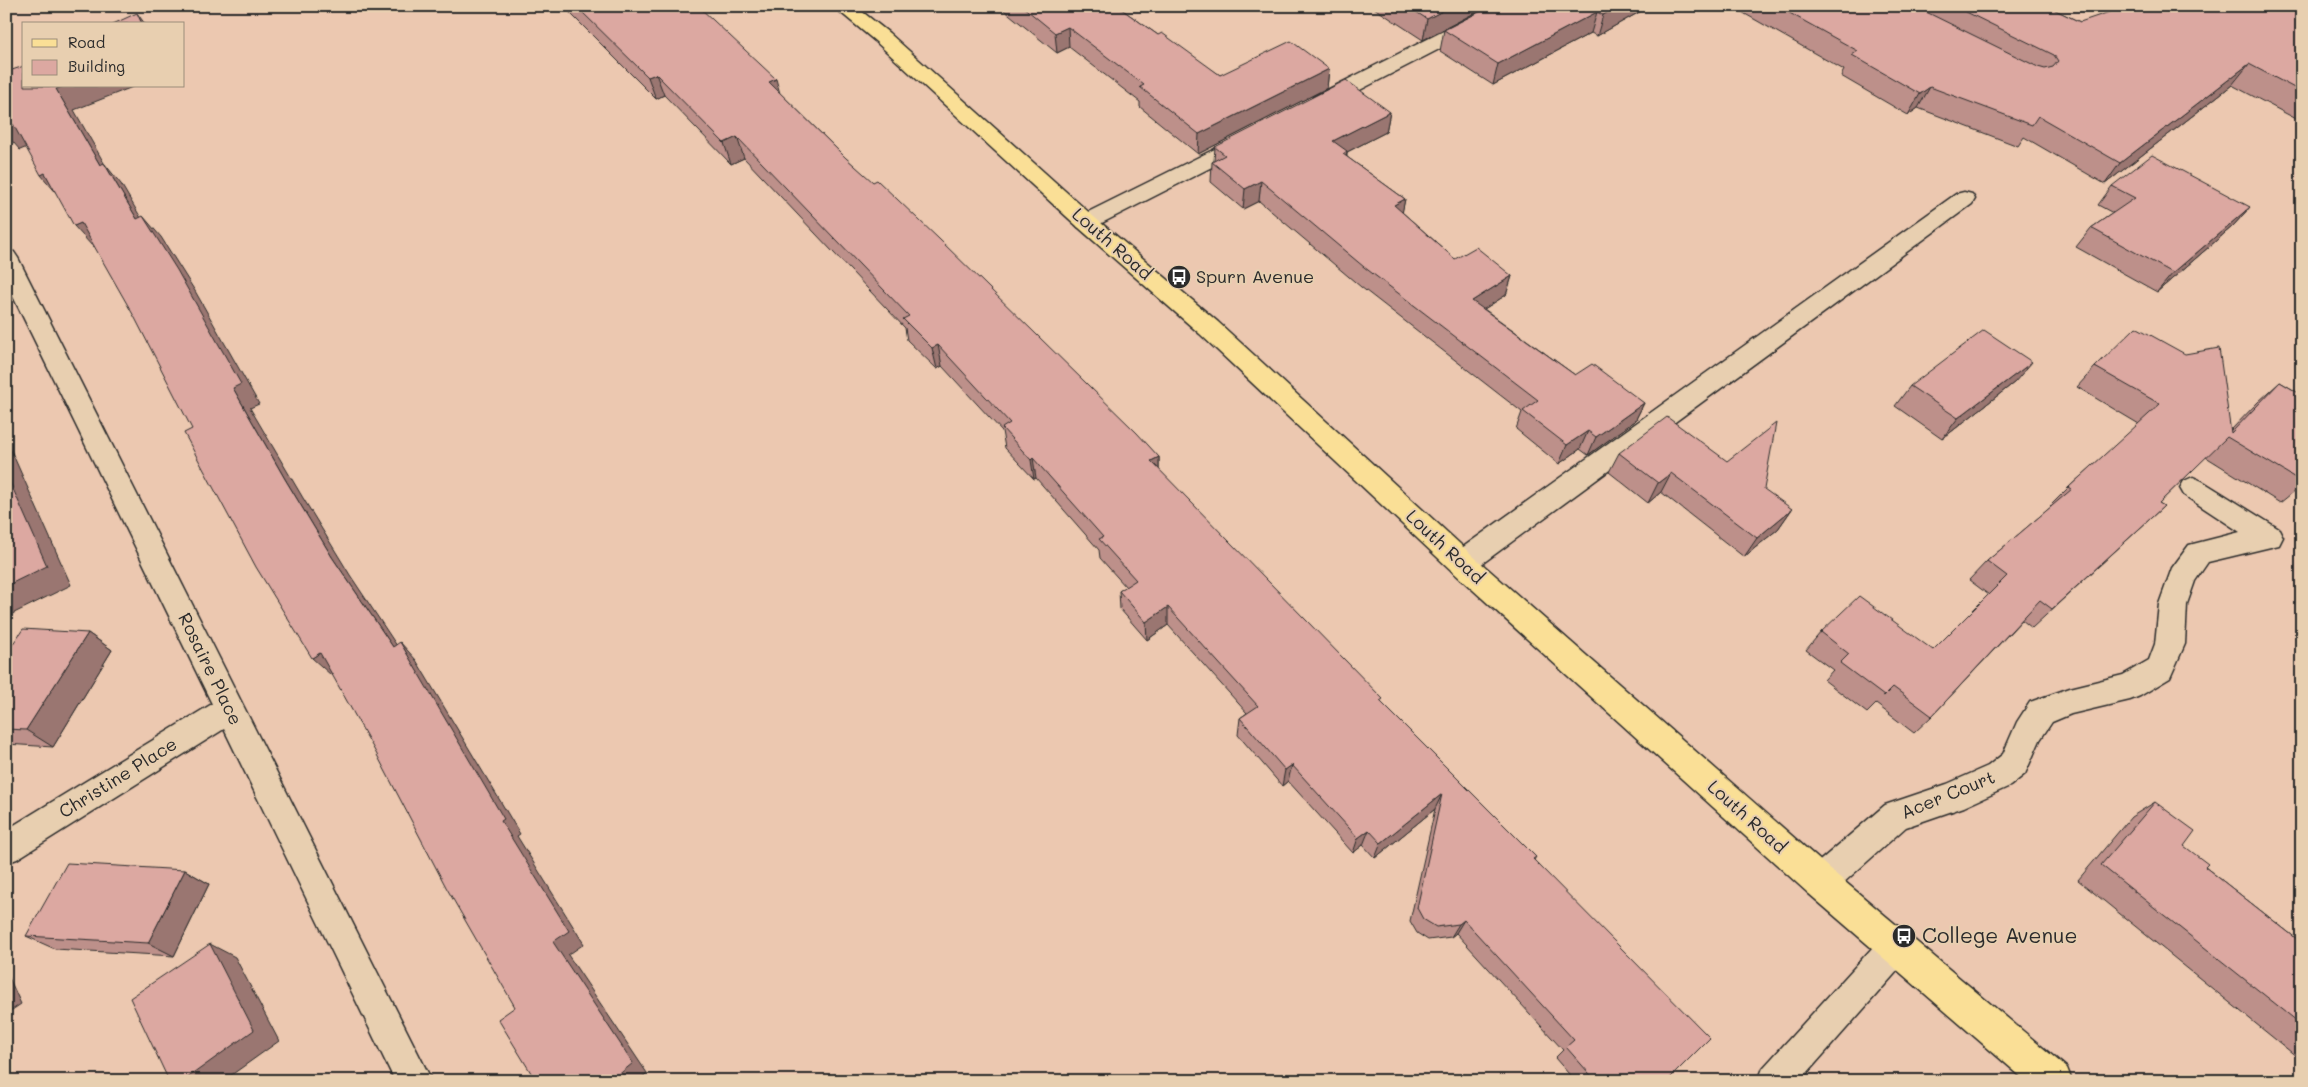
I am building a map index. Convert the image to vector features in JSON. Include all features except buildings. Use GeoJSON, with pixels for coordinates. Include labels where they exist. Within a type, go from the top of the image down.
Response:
{"type":"FeatureCollection","features":[{"type":"Feature","properties":{"kind":"main road","name":"Louth Road"},"geometry":{"type":"LineString","coordinates":[[843,6],[882,37],[1086,222],[1209,328],[1462,563],[1820,882],[1895,948],[2054,1081]]}},
{"type":"Feature","properties":{"kind":"street"},"geometry":{"type":"LineString","coordinates":[[1306,110],[1508,6]]}},
{"type":"Feature","properties":{"kind":"street"},"geometry":{"type":"LineString","coordinates":[[1086,222],[1262,132]]}},
{"type":"Feature","properties":{"kind":"street"},"geometry":{"type":"LineString","coordinates":[[1462,563],[1964,199]]}},
{"type":"Feature","properties":{"kind":"street","name":"Rosaire Place"},"geometry":{"type":"LineString","coordinates":[[6,258],[414,1081]]}},
{"type":"Feature","properties":{"kind":"street","name":"Acer Court"},"geometry":{"type":"LineString","coordinates":[[1820,882],[1896,816],[1953,798],[1999,776],[2014,764],[2028,732],[2041,712],[2070,701],[2130,687],[2160,669],[2170,644],[2173,604],[2182,576],[2199,553],[2269,537],[2193,488]]}},
{"type":"Feature","properties":{"kind":"street","name":"Christine Place"},"geometry":{"type":"LineString","coordinates":[[6,848],[229,709]]}},
{"type":"Feature","properties":{"kind":"street"},"geometry":{"type":"LineString","coordinates":[[1776,1081],[1895,948]]}},
{"type":"Feature","properties":{"kind":"place","name":"Spurn Avenue"},"geometry":{"type":"Point","coordinates":[1179,277]}},
{"type":"Feature","properties":{"kind":"place","name":"College Avenue"},"geometry":{"type":"Point","coordinates":[1904,936]}}]}
